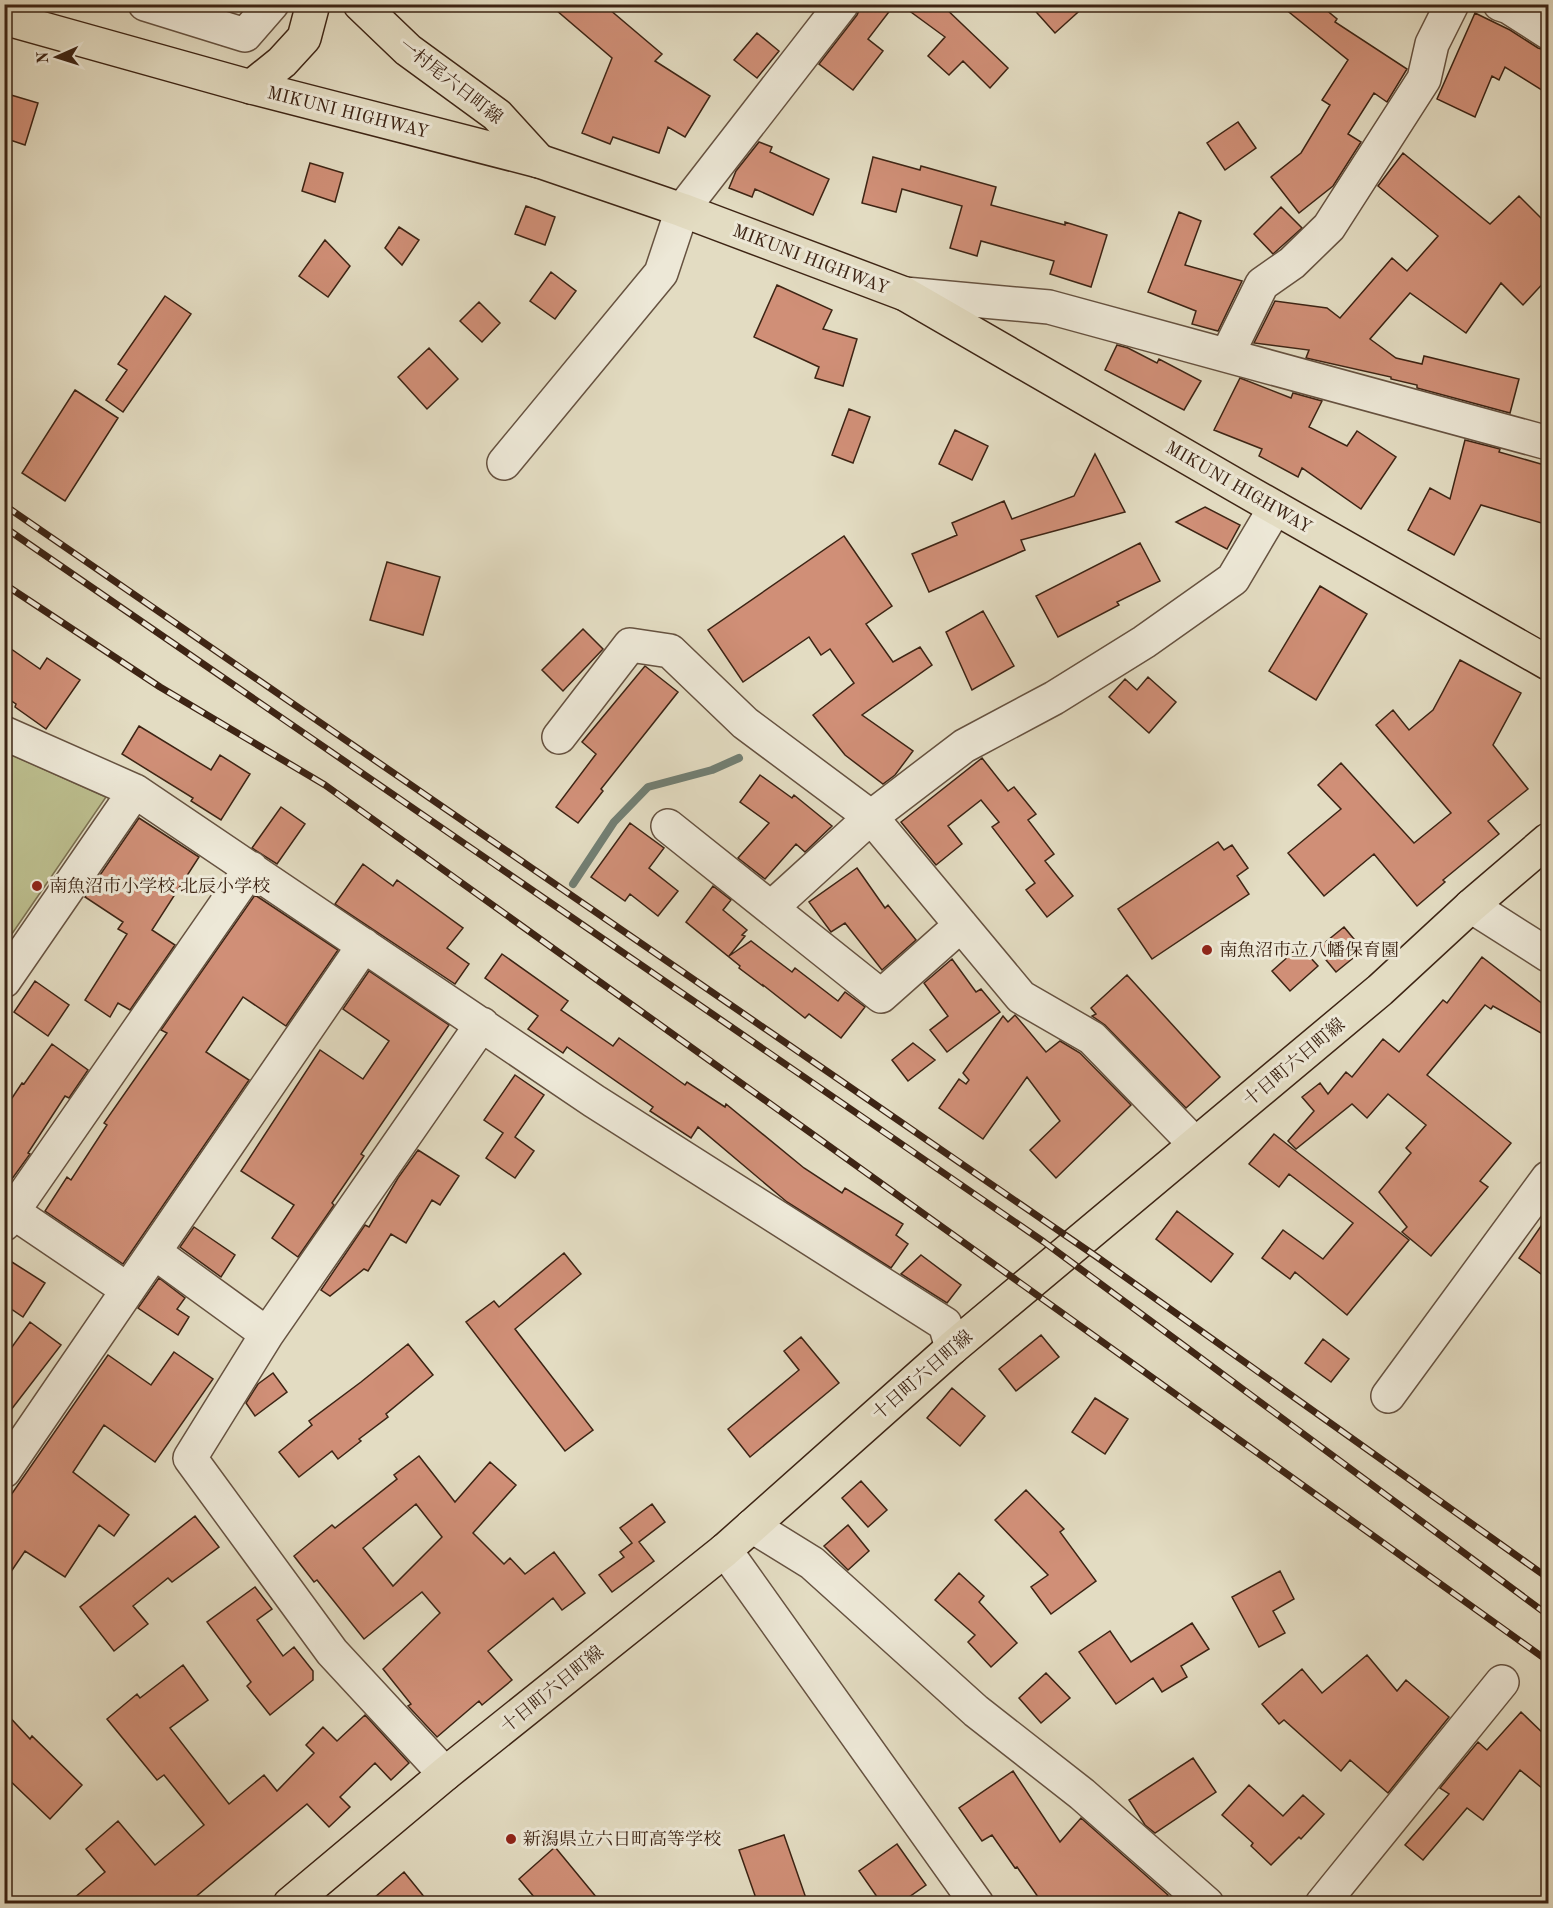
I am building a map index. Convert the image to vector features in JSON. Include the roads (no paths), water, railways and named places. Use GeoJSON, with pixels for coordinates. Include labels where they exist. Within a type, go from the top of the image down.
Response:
{"type":"FeatureCollection","features":[{"type":"Feature","properties":{"kind":"main road"},"geometry":{"type":"LineString","coordinates":[[250,87],[282,62],[304,38],[313,4]]}},
{"type":"Feature","properties":{"kind":"main road","name":"一村尾六日町線"},"geometry":{"type":"LineString","coordinates":[[360,4],[408,50],[497,115],[539,161]]}},
{"type":"Feature","properties":{"kind":"main road","name":"MIKUNI HIGHWAY"},"geometry":{"type":"LineString","coordinates":[[4,18],[250,87],[539,161],[682,210],[905,294],[1548,663]]}},
{"type":"Feature","properties":{"kind":"main road","name":"十日町六日町線"},"geometry":{"type":"LineString","coordinates":[[290,1904],[445,1774],[725,1551],[952,1348],[1380,990],[1471,906],[1548,840]]}},
{"type":"Feature","properties":{"kind":"street"},"geometry":{"type":"LineString","coordinates":[[145,4],[244,35],[272,4]]}},
{"type":"Feature","properties":{"kind":"street"},"geometry":{"type":"LineString","coordinates":[[504,463],[661,273],[682,210],[842,4]]}},
{"type":"Feature","properties":{"kind":"street"},"geometry":{"type":"LineString","coordinates":[[1227,356],[1262,284],[1292,263],[1329,227],[1418,89],[1424,79],[1432,44],[1452,4]]}},
{"type":"Feature","properties":{"kind":"street"},"geometry":{"type":"LineString","coordinates":[[1500,4],[1509,7],[1548,32]]}},
{"type":"Feature","properties":{"kind":"street"},"geometry":{"type":"LineString","coordinates":[[905,294],[1049,307],[1548,443]]}},
{"type":"Feature","properties":{"kind":"street"},"geometry":{"type":"LineString","coordinates":[[771,908],[870,817],[964,746],[1054,698],[1124,654],[1233,579],[1275,508]]}},
{"type":"Feature","properties":{"kind":"street"},"geometry":{"type":"LineString","coordinates":[[559,737],[630,645],[670,651],[745,723],[870,817],[1021,996],[1092,1038],[1195,1144]]}},
{"type":"Feature","properties":{"kind":"street"},"geometry":{"type":"LineString","coordinates":[[4,733],[135,791],[594,1101],[945,1324],[952,1348]]}},
{"type":"Feature","properties":{"kind":"street"},"geometry":{"type":"LineString","coordinates":[[4,981],[135,791]]}},
{"type":"Feature","properties":{"kind":"street"},"geometry":{"type":"LineString","coordinates":[[668,826],[881,996],[961,925]]}},
{"type":"Feature","properties":{"kind":"street"},"geometry":{"type":"LineString","coordinates":[[128,1290],[9,1218],[250,868]]}},
{"type":"Feature","properties":{"kind":"street"},"geometry":{"type":"LineString","coordinates":[[1471,906],[1548,955]]}},
{"type":"Feature","properties":{"kind":"street"},"geometry":{"type":"LineString","coordinates":[[4,1471],[364,945]]}},
{"type":"Feature","properties":{"kind":"street"},"geometry":{"type":"LineString","coordinates":[[445,1774],[332,1652],[190,1458],[267,1334],[482,1024]]}},
{"type":"Feature","properties":{"kind":"street"},"geometry":{"type":"LineString","coordinates":[[1388,1396],[1548,1178]]}},
{"type":"Feature","properties":{"kind":"street"},"geometry":{"type":"LineString","coordinates":[[154,1252],[267,1334]]}},
{"type":"Feature","properties":{"kind":"street"},"geometry":{"type":"LineString","coordinates":[[752,1526],[812,1563],[976,1711],[1082,1794],[1207,1904]]}},
{"type":"Feature","properties":{"kind":"street"},"geometry":{"type":"LineString","coordinates":[[725,1551],[977,1904]]}},
{"type":"Feature","properties":{"kind":"street"},"geometry":{"type":"LineString","coordinates":[[1322,1904],[1502,1682]]}},
{"type":"Feature","properties":{"kind":"waterway"},"geometry":{"type":"LineString","coordinates":[[573,884],[614,822],[648,787],[712,770],[739,758]]}},
{"type":"Feature","properties":{"kind":"railway"},"geometry":{"type":"LineString","coordinates":[[4,505],[1097,1257],[1548,1578]]}},
{"type":"Feature","properties":{"kind":"railway"},"geometry":{"type":"LineString","coordinates":[[4,527],[1044,1242],[1548,1615]]}},
{"type":"Feature","properties":{"kind":"railway"},"geometry":{"type":"LineString","coordinates":[[4,584],[160,687],[325,785],[1548,1661]]}},
{"type":"Feature","properties":{"kind":"place","name":"南魚沼市小学校 北辰小学校"},"geometry":{"type":"Point","coordinates":[37,886]}},
{"type":"Feature","properties":{"kind":"place","name":"南魚沼市立八幡保育園"},"geometry":{"type":"Point","coordinates":[1207,950]}},
{"type":"Feature","properties":{"kind":"place","name":"新潟県立六日町高等学校"},"geometry":{"type":"Point","coordinates":[511,1839]}}]}
